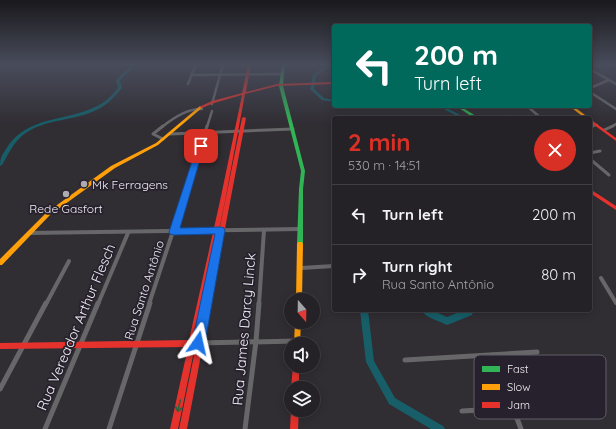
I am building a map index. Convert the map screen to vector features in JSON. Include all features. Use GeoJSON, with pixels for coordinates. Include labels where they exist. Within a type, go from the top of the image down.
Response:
{"type":"FeatureCollection","features":[{"type":"Feature","properties":{"kind":"main road"},"geometry":{"type":"LineString","coordinates":[[174,429],[191,343],[240,132],[247,84]]}},
{"type":"Feature","properties":{"kind":"main road"},"geometry":{"type":"LineString","coordinates":[[0,267],[48,214],[115,170],[149,152],[201,109],[212,103],[246,94],[281,86],[305,84]]}},
{"type":"Feature","properties":{"kind":"main road"},"geometry":{"type":"LineString","coordinates":[[281,86],[293,129],[302,171],[300,189],[301,268],[299,293]]}},
{"type":"Feature","properties":{"kind":"main road"},"geometry":{"type":"LineString","coordinates":[[461,108],[474,116]]}},
{"type":"Feature","properties":{"kind":"main road"},"geometry":{"type":"LineString","coordinates":[[574,108],[584,116]]}},
{"type":"Feature","properties":{"kind":"main road"},"geometry":{"type":"LineString","coordinates":[[592,121],[616,140]]}},
{"type":"Feature","properties":{"kind":"main road"},"geometry":{"type":"LineString","coordinates":[[78,194],[113,167],[146,151],[172,134]]}},
{"type":"Feature","properties":{"kind":"main road"},"geometry":{"type":"LineString","coordinates":[[592,192],[616,208]]}},
{"type":"Feature","properties":{"kind":"main road"},"geometry":{"type":"LineString","coordinates":[[183,429],[218,231]]}},
{"type":"Feature","properties":{"kind":"main road"},"geometry":{"type":"LineString","coordinates":[[0,263],[31,233]]}},
{"type":"Feature","properties":{"kind":"main road"},"geometry":{"type":"LineString","coordinates":[[0,346],[198,343]]}},
{"type":"Feature","properties":{"kind":"main road"},"geometry":{"type":"LineString","coordinates":[[182,388],[190,389]]}},
{"type":"Feature","properties":{"kind":"main road"},"geometry":{"type":"LineString","coordinates":[[294,429],[295,417]]}},
{"type":"Feature","properties":{"kind":"street"},"geometry":{"type":"LineString","coordinates":[[212,103],[217,84]]}},
{"type":"Feature","properties":{"kind":"street"},"geometry":{"type":"LineString","coordinates":[[592,93],[616,109]]}},
{"type":"Feature","properties":{"kind":"street"},"geometry":{"type":"LineString","coordinates":[[529,108],[539,116]]}},
{"type":"Feature","properties":{"kind":"street"},"geometry":{"type":"LineString","coordinates":[[164,138],[153,134],[178,116],[194,109],[201,109]]}},
{"type":"Feature","properties":{"kind":"street","name":"Rua Santo Antônio"},"geometry":{"type":"LineString","coordinates":[[109,429],[212,111]]}},
{"type":"Feature","properties":{"kind":"street"},"geometry":{"type":"LineString","coordinates":[[604,130],[616,124]]}},
{"type":"Feature","properties":{"kind":"street"},"geometry":{"type":"LineString","coordinates":[[592,126],[597,125]]}},
{"type":"Feature","properties":{"kind":"street"},"geometry":{"type":"LineString","coordinates":[[172,134],[204,134],[293,129]]}},
{"type":"Feature","properties":{"kind":"street"},"geometry":{"type":"LineString","coordinates":[[592,153],[600,151]]}},
{"type":"Feature","properties":{"kind":"street"},"geometry":{"type":"LineString","coordinates":[[592,161],[609,175]]}},
{"type":"Feature","properties":{"kind":"street"},"geometry":{"type":"LineString","coordinates":[[31,233],[128,233],[300,229]]}},
{"type":"Feature","properties":{"kind":"street","name":"Rua James Darcy Linck"},"geometry":{"type":"LineString","coordinates":[[245,429],[256,341],[264,230]]}},
{"type":"Feature","properties":{"kind":"street","name":"Rua Vereador Arthur Flesch"},"geometry":{"type":"LineString","coordinates":[[45,429],[128,233]]}},
{"type":"Feature","properties":{"kind":"street"},"geometry":{"type":"LineString","coordinates":[[0,390],[69,261]]}},
{"type":"Feature","properties":{"kind":"street"},"geometry":{"type":"LineString","coordinates":[[301,268],[332,266]]}},
{"type":"Feature","properties":{"kind":"street"},"geometry":{"type":"LineString","coordinates":[[601,278],[616,303]]}},
{"type":"Feature","properties":{"kind":"street"},"geometry":{"type":"LineString","coordinates":[[198,343],[284,342]]}},
{"type":"Feature","properties":{"kind":"street"},"geometry":{"type":"LineString","coordinates":[[493,355],[537,352]]}},
{"type":"Feature","properties":{"kind":"street"},"geometry":{"type":"LineString","coordinates":[[405,360],[474,356]]}},
{"type":"Feature","properties":{"kind":"street"},"geometry":{"type":"LineString","coordinates":[[462,411],[474,411]]}},
{"type":"Feature","properties":{"kind":"street"},"geometry":{"type":"LineString","coordinates":[[517,419],[521,429]]}},
{"type":"Feature","properties":{"kind":"waterway"},"geometry":{"type":"LineString","coordinates":[[0,164],[8,150],[21,134],[38,125],[88,112],[100,107],[111,99],[120,88],[119,84]]}},
{"type":"Feature","properties":{"kind":"waterway"},"geometry":{"type":"LineString","coordinates":[[313,84],[312,89],[323,99],[332,101]]}},
{"type":"Feature","properties":{"kind":"waterway"},"geometry":{"type":"LineString","coordinates":[[444,108],[460,116]]}},
{"type":"Feature","properties":{"kind":"waterway"},"geometry":{"type":"LineString","coordinates":[[364,312],[370,362],[392,401],[440,429]]}},
{"type":"Feature","properties":{"kind":"waterway"},"geometry":{"type":"LineString","coordinates":[[428,312],[447,321],[469,312]]}},
{"type":"Feature","properties":{"kind":"traffic: fast"},"geometry":{"type":"LineString","coordinates":[[281,84],[303,171],[301,189],[300,244]]}},
{"type":"Feature","properties":{"kind":"traffic: fast"},"geometry":{"type":"LineString","coordinates":[[461,108],[474,116]]}},
{"type":"Feature","properties":{"kind":"traffic: slow"},"geometry":{"type":"LineString","coordinates":[[0,263],[48,214],[113,167],[157,144],[201,107]]}},
{"type":"Feature","properties":{"kind":"traffic: slow"},"geometry":{"type":"LineString","coordinates":[[574,108],[584,116]]}},
{"type":"Feature","properties":{"kind":"traffic: slow"},"geometry":{"type":"LineString","coordinates":[[299,293],[300,244]]}},
{"type":"Feature","properties":{"kind":"traffic: slow"},"geometry":{"type":"LineString","coordinates":[[297,337],[298,329]]}},
{"type":"Feature","properties":{"kind":"traffic: jam"},"geometry":{"type":"LineString","coordinates":[[174,429],[223,201],[246,84]]}},
{"type":"Feature","properties":{"kind":"traffic: jam"},"geometry":{"type":"LineString","coordinates":[[201,107],[213,102],[277,85],[305,84]]}},
{"type":"Feature","properties":{"kind":"traffic: jam"},"geometry":{"type":"LineString","coordinates":[[183,429],[244,118]]}},
{"type":"Feature","properties":{"kind":"traffic: jam"},"geometry":{"type":"LineString","coordinates":[[592,122],[616,140]]}},
{"type":"Feature","properties":{"kind":"traffic: jam"},"geometry":{"type":"LineString","coordinates":[[592,192],[616,208]]}},
{"type":"Feature","properties":{"kind":"traffic: jam"},"geometry":{"type":"LineString","coordinates":[[0,346],[199,343]]}},
{"type":"Feature","properties":{"kind":"traffic: jam"},"geometry":{"type":"LineString","coordinates":[[295,381],[296,373]]}},
{"type":"Feature","properties":{"kind":"traffic: jam"},"geometry":{"type":"LineString","coordinates":[[294,429],[295,417]]}},
{"type":"Feature","properties":{"kind":"place","name":"Mk Ferragens"},"geometry":{"type":"Point","coordinates":[84,184]}},
{"type":"Feature","properties":{"kind":"place","name":"Rede Gasfort"},"geometry":{"type":"Point","coordinates":[66,194]}},
{"type":"Feature","properties":{"kind":"route"},"geometry":{"type":"LineString","coordinates":[[198,343],[221,230],[174,232],[201,146]]}}]}
